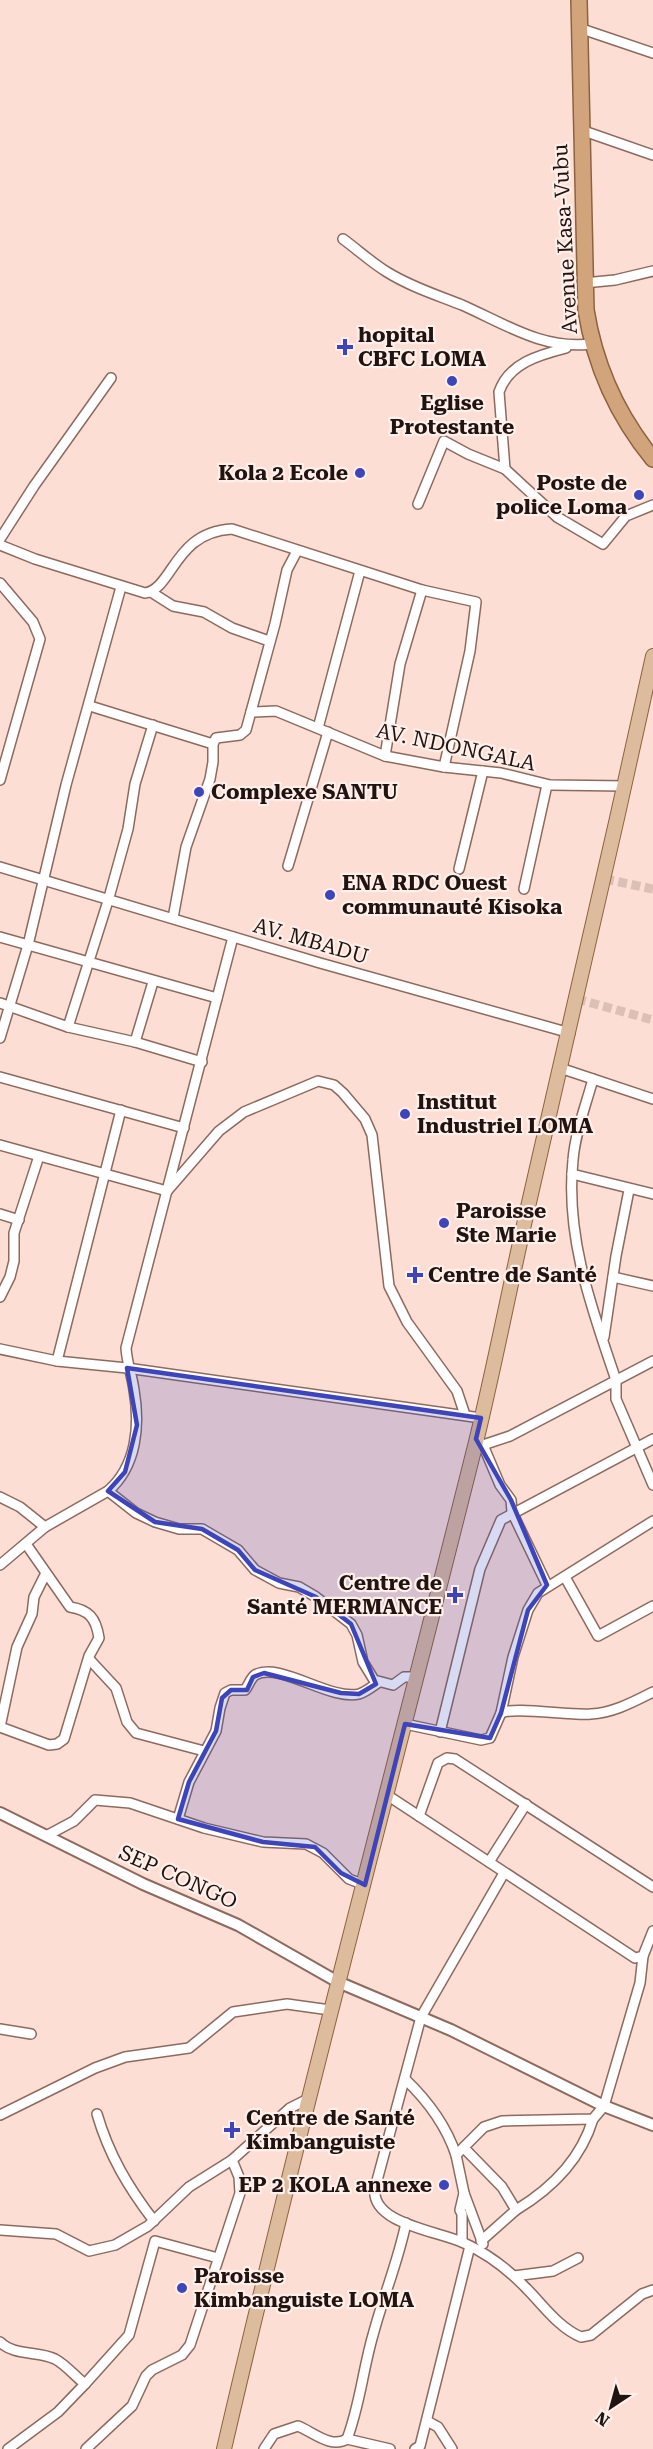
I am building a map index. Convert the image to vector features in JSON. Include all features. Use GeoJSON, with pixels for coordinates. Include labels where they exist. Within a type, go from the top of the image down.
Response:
{"type":"FeatureCollection","features":[{"type":"Feature","properties":{"kind":"highway","name":"Avenue Kasa-Vubu"},"geometry":{"type":"LineString","coordinates":[[579,0],[584,283],[591,344],[605,386],[653,459]]}},
{"type":"Feature","properties":{"kind":"main road"},"geometry":{"type":"LineString","coordinates":[[224,2449],[283,2213],[330,2010],[365,1885],[416,1677],[480,1442],[481,1418],[560,1068],[570,1033],[653,656]]}},
{"type":"Feature","properties":{"kind":"street"},"geometry":{"type":"LineString","coordinates":[[579,28],[653,52]]}},
{"type":"Feature","properties":{"kind":"street"},"geometry":{"type":"LineString","coordinates":[[581,130],[653,155]]}},
{"type":"Feature","properties":{"kind":"street"},"geometry":{"type":"LineString","coordinates":[[343,239],[386,271],[425,292],[492,318],[537,340],[572,347]]}},
{"type":"Feature","properties":{"kind":"street"},"geometry":{"type":"LineString","coordinates":[[584,283],[615,280],[653,271]]}},
{"type":"Feature","properties":{"kind":"street"},"geometry":{"type":"LineString","coordinates":[[505,469],[499,392],[506,376],[534,357],[591,344]]}},
{"type":"Feature","properties":{"kind":"street"},"geometry":{"type":"LineString","coordinates":[[0,539],[34,486],[111,378]]}},
{"type":"Feature","properties":{"kind":"street"},"geometry":{"type":"LineString","coordinates":[[418,504],[444,441],[468,454],[505,469],[557,518],[603,544],[626,516],[653,505]]}},
{"type":"Feature","properties":{"kind":"street"},"geometry":{"type":"LineString","coordinates":[[151,592],[190,545],[210,532],[232,529],[422,590],[476,602],[470,651],[444,768]]}},
{"type":"Feature","properties":{"kind":"street"},"geometry":{"type":"LineString","coordinates":[[0,545],[121,587],[151,592],[165,602],[204,612],[232,628],[269,642]]}},
{"type":"Feature","properties":{"kind":"street"},"geometry":{"type":"LineString","coordinates":[[173,918],[186,847],[210,779],[213,744],[216,738],[243,734],[251,712],[287,570],[297,551]]}},
{"type":"Feature","properties":{"kind":"street"},"geometry":{"type":"LineString","coordinates":[[318,728],[360,571]]}},
{"type":"Feature","properties":{"kind":"street"},"geometry":{"type":"LineString","coordinates":[[0,583],[33,622],[40,639],[5,742],[0,780]]}},
{"type":"Feature","properties":{"kind":"street"},"geometry":{"type":"LineString","coordinates":[[0,1038],[4,1005],[28,945],[66,785],[90,706],[121,587]]}},
{"type":"Feature","properties":{"kind":"street"},"geometry":{"type":"LineString","coordinates":[[385,756],[400,664],[422,590]]}},
{"type":"Feature","properties":{"kind":"street"},"geometry":{"type":"LineString","coordinates":[[90,706],[213,744]]}},
{"type":"Feature","properties":{"kind":"street","name":"AV. NDONGALA"},"geometry":{"type":"LineString","coordinates":[[251,712],[271,709],[385,756],[444,768],[483,771],[547,784],[625,786]]}},
{"type":"Feature","properties":{"kind":"street"},"geometry":{"type":"LineString","coordinates":[[68,1028],[108,901],[128,829],[135,784],[153,725]]}},
{"type":"Feature","properties":{"kind":"street"},"geometry":{"type":"LineString","coordinates":[[288,866],[328,732]]}},
{"type":"Feature","properties":{"kind":"street"},"geometry":{"type":"LineString","coordinates":[[459,869],[483,771]]}},
{"type":"Feature","properties":{"kind":"street"},"geometry":{"type":"LineString","coordinates":[[524,889],[547,784]]}},
{"type":"Feature","properties":{"kind":"street","name":"AV. MBADU"},"geometry":{"type":"LineString","coordinates":[[0,867],[108,901],[570,1033]]}},
{"type":"Feature","properties":{"kind":"street"},"geometry":{"type":"LineString","coordinates":[[0,937],[153,982],[217,998]]}},
{"type":"Feature","properties":{"kind":"street"},"geometry":{"type":"LineString","coordinates":[[0,1565],[45,1527],[108,1491],[125,1472],[137,1425],[134,1388],[127,1368],[126,1348],[233,937]]}},
{"type":"Feature","properties":{"kind":"street"},"geometry":{"type":"LineString","coordinates":[[135,1042],[153,982]]}},
{"type":"Feature","properties":{"kind":"street"},"geometry":{"type":"LineString","coordinates":[[4,1005],[68,1028],[135,1042],[202,1062]]}},
{"type":"Feature","properties":{"kind":"street"},"geometry":{"type":"LineString","coordinates":[[560,1068],[653,1099]]}},
{"type":"Feature","properties":{"kind":"street"},"geometry":{"type":"LineString","coordinates":[[0,1077],[184,1128]]}},
{"type":"Feature","properties":{"kind":"street"},"geometry":{"type":"LineString","coordinates":[[593,1079],[573,1157],[572,1174],[579,1268],[616,1380],[616,1399],[635,1448],[653,1485]]}},
{"type":"Feature","properties":{"kind":"street"},"geometry":{"type":"LineString","coordinates":[[167,1191],[219,1131],[244,1112],[318,1081],[334,1085],[365,1119],[372,1135],[389,1286],[409,1325],[457,1391],[465,1415]]}},
{"type":"Feature","properties":{"kind":"street"},"geometry":{"type":"LineString","coordinates":[[57,1361],[121,1110]]}},
{"type":"Feature","properties":{"kind":"street"},"geometry":{"type":"LineString","coordinates":[[0,1145],[167,1191]]}},
{"type":"Feature","properties":{"kind":"street"},"geometry":{"type":"LineString","coordinates":[[0,1297],[14,1261],[13,1241],[39,1156]]}},
{"type":"Feature","properties":{"kind":"street"},"geometry":{"type":"LineString","coordinates":[[572,1174],[629,1190],[653,1194]]}},
{"type":"Feature","properties":{"kind":"street"},"geometry":{"type":"LineString","coordinates":[[604,1343],[629,1190]]}},
{"type":"Feature","properties":{"kind":"street"},"geometry":{"type":"LineString","coordinates":[[0,1214],[19,1220]]}},
{"type":"Feature","properties":{"kind":"street"},"geometry":{"type":"LineString","coordinates":[[613,1277],[653,1286]]}},
{"type":"Feature","properties":{"kind":"street"},"geometry":{"type":"LineString","coordinates":[[0,1349],[57,1361],[127,1368],[481,1418]]}},
{"type":"Feature","properties":{"kind":"street"},"geometry":{"type":"LineString","coordinates":[[547,1585],[512,1512],[511,1500],[500,1485],[480,1442],[510,1436],[653,1361]]}},
{"type":"Feature","properties":{"kind":"street"},"geometry":{"type":"LineString","coordinates":[[440,1732],[480,1569],[501,1520],[512,1512],[653,1439]]}},
{"type":"Feature","properties":{"kind":"street"},"geometry":{"type":"LineString","coordinates":[[108,1491],[136,1513],[155,1522],[179,1529],[202,1529],[238,1550],[255,1570],[279,1583],[299,1587],[316,1597],[351,1624],[357,1635],[363,1662],[374,1680],[393,1685],[404,1677],[416,1677]]}},
{"type":"Feature","properties":{"kind":"street"},"geometry":{"type":"LineString","coordinates":[[0,1497],[20,1507],[45,1527]]}},
{"type":"Feature","properties":{"kind":"street"},"geometry":{"type":"LineString","coordinates":[[405,1724],[488,1740],[492,1736],[501,1713],[513,1657],[528,1610],[538,1593],[547,1585],[653,1521]]}},
{"type":"Feature","properties":{"kind":"street"},"geometry":{"type":"LineString","coordinates":[[26,1544],[70,1607],[82,1608],[91,1614],[99,1638],[64,1739],[57,1744],[50,1745],[0,1727],[17,1647],[32,1614],[34,1597],[46,1573]]}},
{"type":"Feature","properties":{"kind":"street"},"geometry":{"type":"LineString","coordinates":[[565,1576],[598,1636],[653,1606]]}},
{"type":"Feature","properties":{"kind":"street"},"geometry":{"type":"LineString","coordinates":[[90,1660],[116,1688],[127,1722],[136,1733],[204,1751]]}},
{"type":"Feature","properties":{"kind":"street"},"geometry":{"type":"LineString","coordinates":[[178,1819],[181,1803],[204,1751],[216,1731],[225,1693],[231,1690],[245,1690],[258,1674],[290,1676],[326,1689],[352,1694],[359,1694],[379,1682]]}},
{"type":"Feature","properties":{"kind":"street"},"geometry":{"type":"LineString","coordinates":[[501,1713],[510,1710],[561,1715],[593,1714],[621,1707],[653,1692]]}},
{"type":"Feature","properties":{"kind":"street"},"geometry":{"type":"LineString","coordinates":[[419,1816],[438,1763],[447,1758],[466,1764],[653,1887]]}},
{"type":"Feature","properties":{"kind":"street"},"geometry":{"type":"LineString","coordinates":[[387,1795],[623,1952],[635,1958],[643,1956]]}},
{"type":"Feature","properties":{"kind":"street"},"geometry":{"type":"LineString","coordinates":[[46,1836],[74,1821],[95,1800],[130,1803],[178,1819],[263,1842],[306,1844],[323,1853],[349,1879],[365,1885]]}},
{"type":"Feature","properties":{"kind":"street"},"geometry":{"type":"LineString","coordinates":[[489,1862],[526,1804]]}},
{"type":"Feature","properties":{"kind":"street","name":"SEP CONGO"},"geometry":{"type":"LineString","coordinates":[[0,1813],[142,1884],[238,1925],[338,1982],[421,2017],[521,2066],[560,2082],[604,2106],[653,2126]]}},
{"type":"Feature","properties":{"kind":"street"},"geometry":{"type":"LineString","coordinates":[[504,1873],[421,2017],[374,2195],[378,2207],[383,2212],[406,2223],[466,2244],[492,2259],[513,2276],[564,2327],[585,2338],[642,2294],[653,2290]]}},
{"type":"Feature","properties":{"kind":"street"},"geometry":{"type":"LineString","coordinates":[[481,2241],[516,2210],[541,2194],[576,2157],[589,2134],[593,2120],[604,2106],[640,1983],[643,1956],[653,1931]]}},
{"type":"Feature","properties":{"kind":"street"},"geometry":{"type":"LineString","coordinates":[[0,2115],[89,2071],[125,2057],[189,2048],[233,2012],[287,2004],[330,2010]]}},
{"type":"Feature","properties":{"kind":"street"},"geometry":{"type":"LineString","coordinates":[[0,2029],[31,2034]]}},
{"type":"Feature","properties":{"kind":"street"},"geometry":{"type":"LineString","coordinates":[[405,2079],[427,2100],[451,2139],[464,2193],[481,2241],[492,2259]]}},
{"type":"Feature","properties":{"kind":"street"},"geometry":{"type":"LineString","coordinates":[[0,2230],[56,2234],[77,2247],[89,2251],[100,2251],[130,2238],[154,2221],[189,2187],[232,2160],[290,2108],[308,2099]]}},
{"type":"Feature","properties":{"kind":"street"},"geometry":{"type":"LineString","coordinates":[[97,2114],[116,2164],[129,2189],[154,2221]]}},
{"type":"Feature","properties":{"kind":"street"},"geometry":{"type":"LineString","coordinates":[[456,2156],[484,2127],[502,2121],[593,2120]]}},
{"type":"Feature","properties":{"kind":"street"},"geometry":{"type":"LineString","coordinates":[[464,2148],[498,2181],[516,2210]]}},
{"type":"Feature","properties":{"kind":"street"},"geometry":{"type":"LineString","coordinates":[[86,2449],[132,2406],[146,2376],[152,2370],[182,2355],[190,2345],[240,2193],[239,2177],[232,2160]]}},
{"type":"Feature","properties":{"kind":"street"},"geometry":{"type":"LineString","coordinates":[[415,2449],[420,2446],[427,2421],[466,2244],[460,2210],[464,2193]]}},
{"type":"Feature","properties":{"kind":"street"},"geometry":{"type":"LineString","coordinates":[[264,2449],[274,2434],[298,2426],[327,2441],[343,2442],[347,2439],[363,2385],[370,2343],[392,2281],[406,2223]]}},
{"type":"Feature","properties":{"kind":"street"},"geometry":{"type":"LineString","coordinates":[[8,2449],[58,2412],[129,2335],[155,2241],[218,2258]]}},
{"type":"Feature","properties":{"kind":"street"},"geometry":{"type":"LineString","coordinates":[[513,2276],[553,2271],[578,2258]]}},
{"type":"Feature","properties":{"kind":"street"},"geometry":{"type":"LineString","coordinates":[[0,2342],[27,2354],[39,2354],[57,2360],[85,2384]]}},
{"type":"Feature","properties":{"kind":"street"},"geometry":{"type":"LineString","coordinates":[[427,2421],[438,2427],[452,2449]]}},
{"type":"Feature","properties":{"kind":"street"},"geometry":{"type":"LineString","coordinates":[[347,2439],[390,2449]]}},
{"type":"Feature","properties":{"kind":"highlighted area"},"geometry":{"type":"Polygon","coordinates":[[[127,1368],[481,1418],[476,1439],[511,1500],[547,1585],[528,1610],[501,1713],[490,1738],[405,1724],[365,1885],[341,1873],[315,1847],[263,1842],[178,1819],[189,1782],[216,1731],[222,1698],[231,1690],[247,1690],[253,1677],[264,1673],[341,1693],[359,1694],[376,1684],[351,1624],[316,1597],[255,1570],[238,1550],[202,1529],[155,1522],[108,1491],[125,1472],[137,1425],[127,1368]]]}},
{"type":"Feature","properties":{"kind":"tunnel"},"geometry":{"type":"LineString","coordinates":[[605,879],[653,889]]}},
{"type":"Feature","properties":{"kind":"tunnel"},"geometry":{"type":"LineString","coordinates":[[577,999],[653,1020]]}},
{"type":"Feature","properties":{"kind":"place","name":"hopital CBFC LOMA"},"geometry":{"type":"Point","coordinates":[345,347]}},
{"type":"Feature","properties":{"kind":"place","name":"Eglise Protestante"},"geometry":{"type":"Point","coordinates":[452,381]}},
{"type":"Feature","properties":{"kind":"place","name":"Kola 2 Ecole"},"geometry":{"type":"Point","coordinates":[360,473]}},
{"type":"Feature","properties":{"kind":"place","name":"Poste de police Loma"},"geometry":{"type":"Point","coordinates":[639,495]}},
{"type":"Feature","properties":{"kind":"place","name":"Complexe SANTU"},"geometry":{"type":"Point","coordinates":[199,792]}},
{"type":"Feature","properties":{"kind":"place","name":"ENA RDC Ouest communauté Kisoka"},"geometry":{"type":"Point","coordinates":[330,895]}},
{"type":"Feature","properties":{"kind":"place","name":"Institut Industriel LOMA"},"geometry":{"type":"Point","coordinates":[405,1114]}},
{"type":"Feature","properties":{"kind":"place","name":"Paroisse Ste Marie"},"geometry":{"type":"Point","coordinates":[444,1223]}},
{"type":"Feature","properties":{"kind":"place","name":"Centre de Santé"},"geometry":{"type":"Point","coordinates":[415,1275]}},
{"type":"Feature","properties":{"kind":"place","name":"Centre de Santé MERMANCE"},"geometry":{"type":"Point","coordinates":[455,1595]}},
{"type":"Feature","properties":{"kind":"place","name":"Centre de Santé Kimbanguiste"},"geometry":{"type":"Point","coordinates":[232,2130]}},
{"type":"Feature","properties":{"kind":"place","name":"EP 2 KOLA annexe"},"geometry":{"type":"Point","coordinates":[444,2185]}},
{"type":"Feature","properties":{"kind":"place","name":"Paroisse Kimbanguiste LOMA"},"geometry":{"type":"Point","coordinates":[182,2288]}}]}
